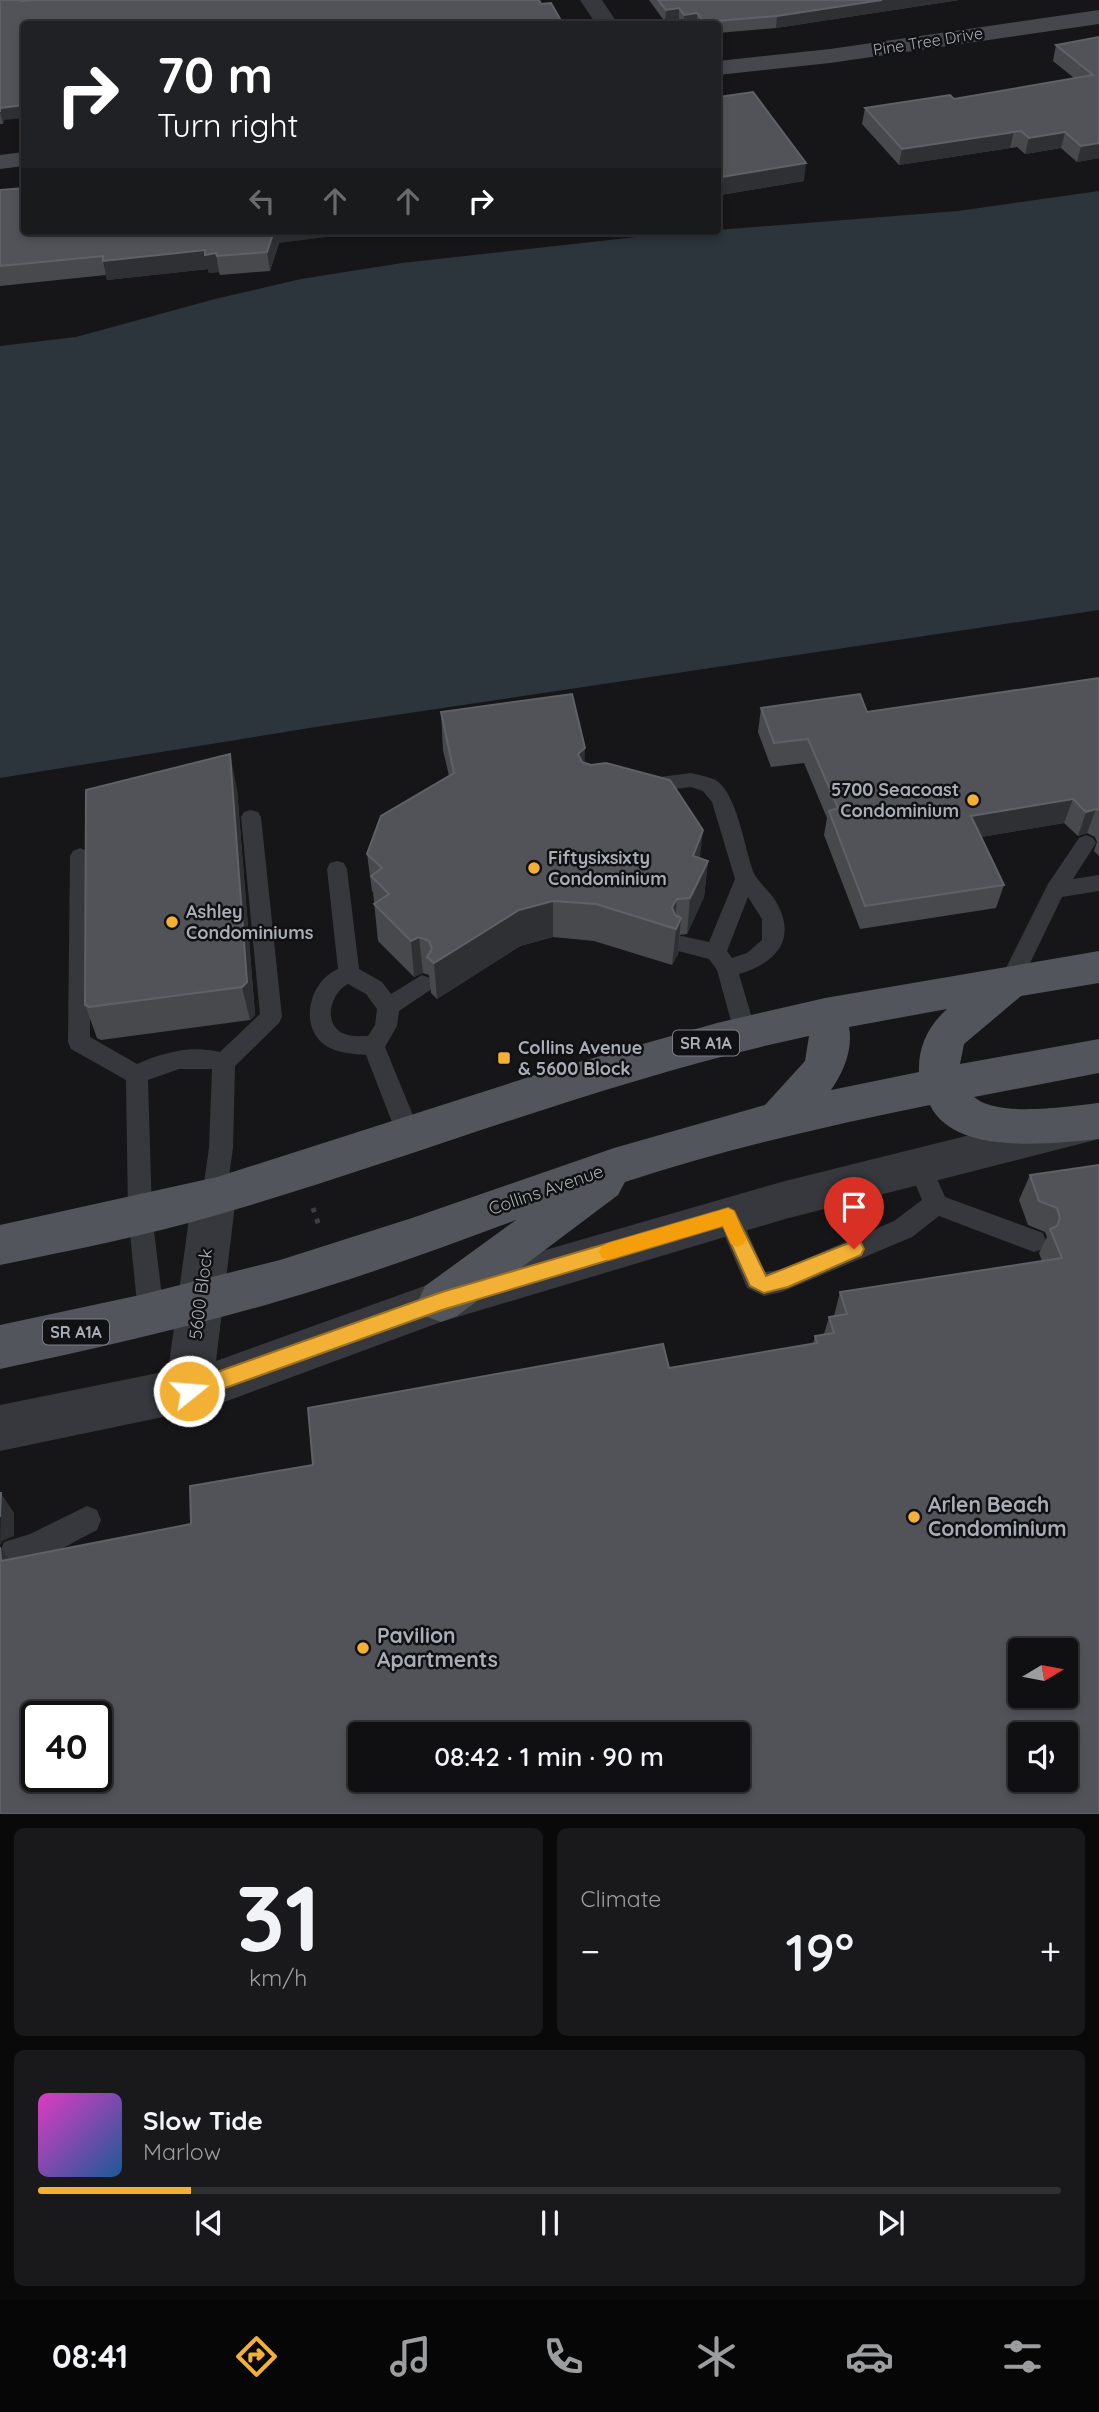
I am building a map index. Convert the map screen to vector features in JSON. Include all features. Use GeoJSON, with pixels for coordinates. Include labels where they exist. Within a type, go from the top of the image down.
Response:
{"type":"FeatureCollection","features":[{"type":"Feature","properties":{"kind":"main road","name":"Pine Tree Drive"},"geometry":{"type":"LineString","coordinates":[[1027,26],[1099,8]]}},
{"type":"Feature","properties":{"kind":"main road","name":"Pine Tree Drive"},"geometry":{"type":"LineString","coordinates":[[721,78],[830,57],[1099,17]]}},
{"type":"Feature","properties":{"kind":"main road","name":"Pine Tree Drive"},"geometry":{"type":"LineString","coordinates":[[721,68],[830,57]]}},
{"type":"Feature","properties":{"kind":"main road"},"geometry":{"type":"LineString","coordinates":[[0,153],[21,151]]}},
{"type":"Feature","properties":{"kind":"main road"},"geometry":{"type":"LineString","coordinates":[[0,162],[21,159]]}},
{"type":"Feature","properties":{"kind":"main road","name":"SR A1A"},"geometry":{"type":"LineString","coordinates":[[0,1244],[214,1196],[553,1087],[745,1032],[825,1015],[1099,967]]}},
{"type":"Feature","properties":{"kind":"main road"},"geometry":{"type":"LineString","coordinates":[[1010,982],[951,1032],[940,1048],[942,1086],[952,1103],[968,1116],[989,1124],[1020,1127],[1099,1121]]}},
{"type":"Feature","properties":{"kind":"main road"},"geometry":{"type":"LineString","coordinates":[[778,1120],[823,1071],[830,1051],[831,1033],[825,1015]]}},
{"type":"Feature","properties":{"kind":"main road","name":"Collins Avenue"},"geometry":{"type":"LineString","coordinates":[[0,1347],[200,1301],[374,1251],[634,1160],[778,1120],[1099,1056]]}},
{"type":"Feature","properties":{"kind":"main road"},"geometry":{"type":"LineString","coordinates":[[442,1301],[634,1160]]}},
{"type":"Feature","properties":{"kind":"street"},"geometry":{"type":"LineString","coordinates":[[591,0],[605,21]]}},
{"type":"Feature","properties":{"kind":"street"},"geometry":{"type":"LineString","coordinates":[[0,1428],[189,1391],[442,1301],[728,1216],[928,1185],[1099,1121]]}},
{"type":"Feature","properties":{"kind":"street","name":"5600 Block"},"geometry":{"type":"LineString","coordinates":[[189,1391],[214,1196]]}},
{"type":"Feature","properties":{"kind":"lane"},"geometry":{"type":"LineString","coordinates":[[628,788],[691,780],[710,786],[721,800],[745,879],[764,902],[774,920],[773,935],[759,960],[745,965],[722,960],[682,944]]}},
{"type":"Feature","properties":{"kind":"lane"},"geometry":{"type":"LineString","coordinates":[[214,1196],[221,1148],[224,1062],[271,1017],[251,817]]}},
{"type":"Feature","properties":{"kind":"lane"},"geometry":{"type":"LineString","coordinates":[[1010,982],[1055,890],[1086,843]]}},
{"type":"Feature","properties":{"kind":"lane"},"geometry":{"type":"LineString","coordinates":[[80,856],[79,1042],[137,1075]]}},
{"type":"Feature","properties":{"kind":"lane"},"geometry":{"type":"LineString","coordinates":[[337,869],[349,974]]}},
{"type":"Feature","properties":{"kind":"lane"},"geometry":{"type":"LineString","coordinates":[[745,879],[722,960],[745,1032]]}},
{"type":"Feature","properties":{"kind":"lane"},"geometry":{"type":"LineString","coordinates":[[1055,890],[1099,883]]}},
{"type":"Feature","properties":{"kind":"lane"},"geometry":{"type":"LineString","coordinates":[[349,974],[373,988],[388,1007],[386,1026],[374,1046]]}},
{"type":"Feature","properties":{"kind":"lane"},"geometry":{"type":"LineString","coordinates":[[349,974],[335,981],[322,999],[320,1019],[326,1032],[336,1040],[352,1045],[374,1046]]}},
{"type":"Feature","properties":{"kind":"lane"},"geometry":{"type":"LineString","coordinates":[[388,1007],[422,984]]}},
{"type":"Feature","properties":{"kind":"lane"},"geometry":{"type":"LineString","coordinates":[[374,1046],[409,1135]]}},
{"type":"Feature","properties":{"kind":"lane"},"geometry":{"type":"LineString","coordinates":[[137,1075],[157,1064],[206,1057],[224,1062]]}},
{"type":"Feature","properties":{"kind":"lane"},"geometry":{"type":"LineString","coordinates":[[137,1075],[140,1214],[151,1313]]}},
{"type":"Feature","properties":{"kind":"lane"},"geometry":{"type":"LineString","coordinates":[[728,1216],[756,1280],[764,1285],[782,1280],[903,1228],[928,1185],[1034,1241]]}},
{"type":"Feature","properties":{"kind":"lane"},"geometry":{"type":"LineString","coordinates":[[15,1552],[33,1547],[88,1520]]}},
{"type":"Feature","properties":{"kind":"path"},"geometry":{"type":"LineString","coordinates":[[312,1204],[320,1229]]}},
{"type":"Feature","properties":{"kind":"shaded area"},"geometry":{"type":"Polygon","coordinates":[[[1099,191],[1099,610],[322,726],[0,778],[0,346],[76,337],[215,299],[301,279],[402,263],[654,235],[721,235],[721,230],[958,211],[1099,191]]]}},
{"type":"Feature","properties":{"kind":"building"},"geometry":{"type":"Polygon","coordinates":[[[0,0],[539,0],[541,4],[551,3],[561,21],[21,21],[21,105],[0,108],[0,0]]]}},
{"type":"Feature","properties":{"kind":"building"},"geometry":{"type":"Polygon","coordinates":[[[658,0],[882,0],[777,16],[716,21],[703,21],[697,13],[684,15],[679,8],[666,10],[658,0]]]}},
{"type":"Feature","properties":{"kind":"building"},"geometry":{"type":"Polygon","coordinates":[[[1099,37],[1099,143],[1081,146],[1065,132],[1029,138],[1021,131],[902,149],[865,108],[950,95],[954,99],[1093,75],[1056,45],[1099,37]]]}},
{"type":"Feature","properties":{"kind":"building"},"geometry":{"type":"Polygon","coordinates":[[[753,92],[806,163],[722,177],[721,97],[753,92]]]}},
{"type":"Feature","properties":{"kind":"building"},"geometry":{"type":"Polygon","coordinates":[[[21,188],[21,235],[273,235],[267,252],[217,256],[216,253],[205,255],[205,250],[103,261],[103,256],[0,266],[0,190],[21,188]]]}},
{"type":"Feature","properties":{"kind":"building","name":"5700 Seacoast Condominium"},"geometry":{"type":"Polygon","coordinates":[[[1099,678],[1099,810],[1086,812],[1073,799],[971,816],[1004,885],[865,906],[829,811],[838,808],[808,739],[774,743],[761,708],[860,694],[867,712],[1099,678]]]}},
{"type":"Feature","properties":{"kind":"building","name":"Fiftysixsixty Condominium"},"geometry":{"type":"Polygon","coordinates":[[[572,694],[585,748],[578,754],[582,762],[591,765],[606,763],[670,780],[703,830],[693,856],[708,861],[690,898],[677,899],[672,907],[675,915],[681,918],[676,929],[596,904],[553,901],[519,910],[434,963],[427,957],[432,949],[429,941],[419,937],[411,941],[374,904],[389,894],[371,876],[382,868],[367,854],[381,816],[454,773],[441,712],[572,694]]]}},
{"type":"Feature","properties":{"kind":"building","name":"Ashley Condominiums"},"geometry":{"type":"Polygon","coordinates":[[[230,754],[247,982],[242,987],[89,1007],[85,1005],[86,790],[230,754]]]}},
{"type":"Feature","properties":{"kind":"building"},"geometry":{"type":"Polygon","coordinates":[[[1099,1165],[1099,1814],[0,1814],[0,1547],[1,1561],[191,1524],[190,1486],[313,1465],[308,1408],[663,1344],[669,1368],[817,1343],[815,1336],[834,1333],[829,1317],[847,1314],[840,1292],[1062,1258],[1050,1229],[1057,1226],[1060,1218],[1057,1208],[1039,1201],[1030,1175],[1099,1165]]]}},
{"type":"Feature","properties":{"kind":"slow traffic"},"geometry":{"type":"LineString","coordinates":[[608,1252],[728,1216],[737,1239]]}},
{"type":"Feature","properties":{"kind":"place","name":"5700 Seacoast Condominium"},"geometry":{"type":"Point","coordinates":[973,800]}},
{"type":"Feature","properties":{"kind":"place","name":"Fiftysixsixty Condominium"},"geometry":{"type":"Point","coordinates":[534,868]}},
{"type":"Feature","properties":{"kind":"place","name":"Ashley Condominiums"},"geometry":{"type":"Point","coordinates":[172,922]}},
{"type":"Feature","properties":{"kind":"place","name":"Collins Avenue & 5600 Block"},"geometry":{"type":"Point","coordinates":[504,1058]}},
{"type":"Feature","properties":{"kind":"place","name":"Arlen Beach Condominium"},"geometry":{"type":"Point","coordinates":[914,1517]}},
{"type":"Feature","properties":{"kind":"place","name":"Pavilion Apartments"},"geometry":{"type":"Point","coordinates":[363,1648]}},
{"type":"Feature","properties":{"kind":"route"},"geometry":{"type":"LineString","coordinates":[[189,1391],[442,1301],[728,1216],[756,1280],[764,1285],[854,1249]]}}]}
